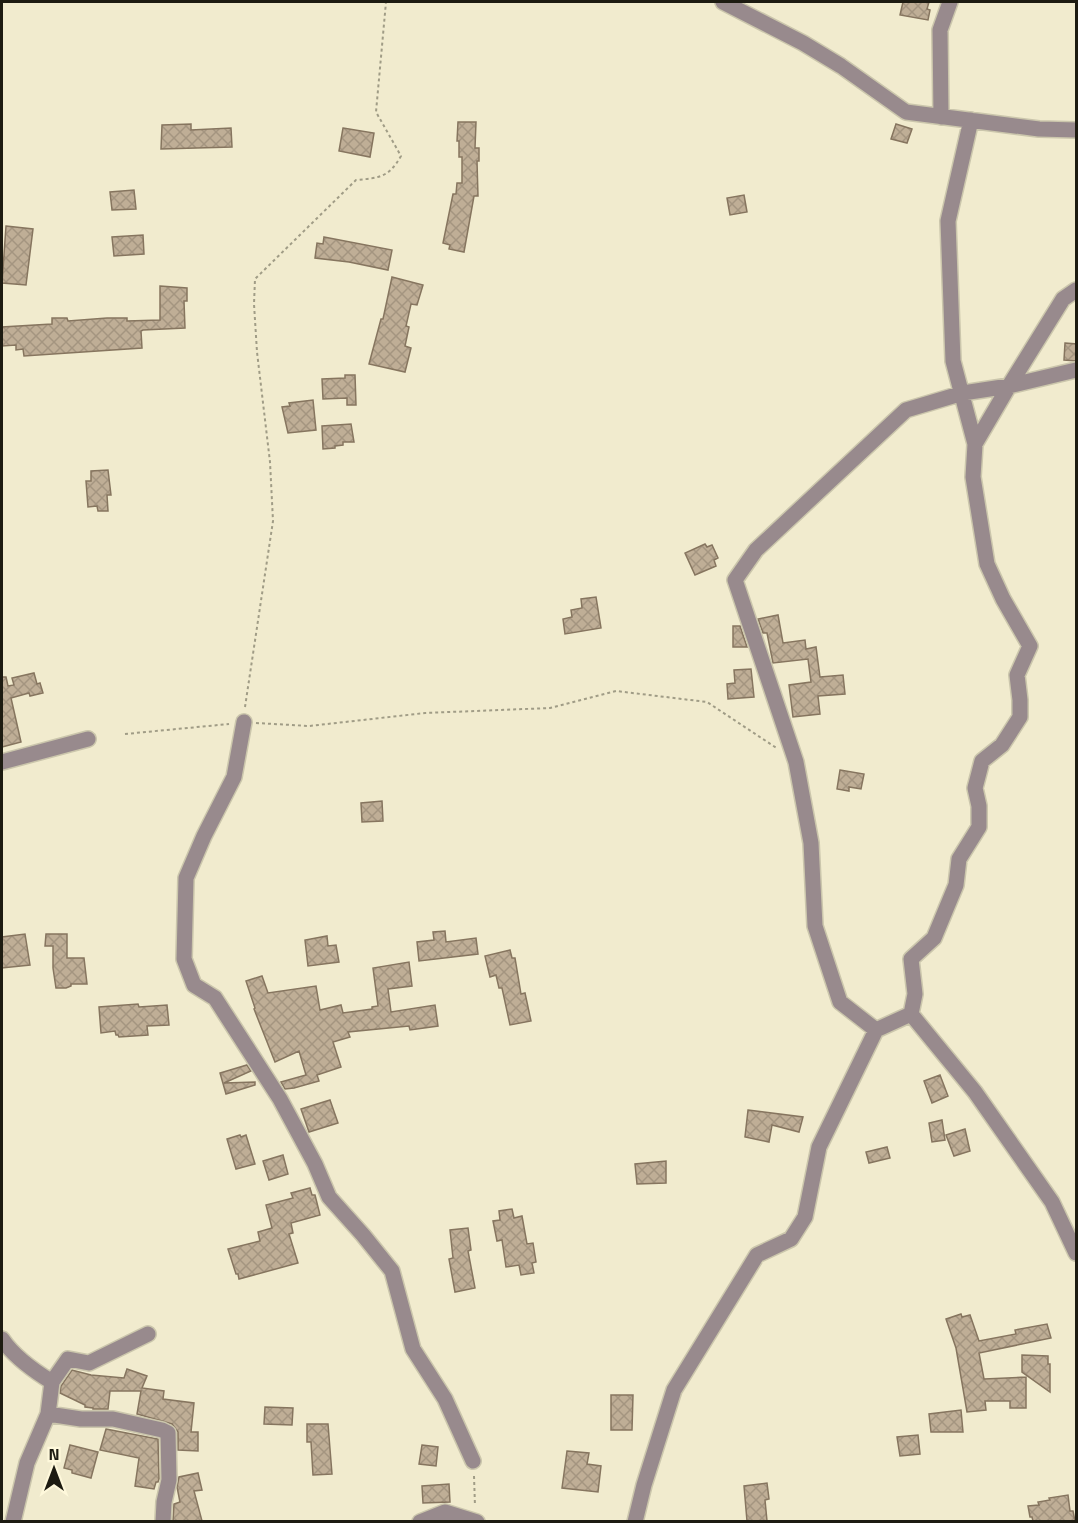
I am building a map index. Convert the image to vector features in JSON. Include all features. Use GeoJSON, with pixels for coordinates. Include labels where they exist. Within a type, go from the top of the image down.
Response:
{"type":"FeatureCollection","features":[{"type":"Feature","properties":{"kind":"street"},"geometry":{"type":"LineString","coordinates":[[723,2],[803,43],[841,66],[906,112],[1039,129],[1077,129]]}},
{"type":"Feature","properties":{"kind":"street"},"geometry":{"type":"LineString","coordinates":[[941,117],[940,30],[950,2]]}},
{"type":"Feature","properties":{"kind":"street"},"geometry":{"type":"LineString","coordinates":[[911,1014],[915,994],[911,959],[934,938],[956,885],[959,859],[979,827],[979,806],[975,788],[982,761],[1002,745],[1020,717],[1017,675],[1030,646],[1003,599],[987,564],[973,477],[975,444],[953,361],[948,221],[970,120]]}},
{"type":"Feature","properties":{"kind":"street"},"geometry":{"type":"LineString","coordinates":[[975,444],[1063,299],[1077,290]]}},
{"type":"Feature","properties":{"kind":"street"},"geometry":{"type":"LineString","coordinates":[[876,1030],[840,1002],[815,926],[811,843],[796,762],[735,580],[756,550],[906,410],[963,393],[1009,386],[1077,370]]}},
{"type":"Feature","properties":{"kind":"street"},"geometry":{"type":"LineString","coordinates":[[243,722],[234,777],[186,878],[184,959],[194,985],[215,999],[280,1099],[315,1164],[329,1197],[392,1271],[412,1349],[445,1399],[473,1461]]}},
{"type":"Feature","properties":{"kind":"street"},"geometry":{"type":"LineString","coordinates":[[2,762],[88,739]]}},
{"type":"Feature","properties":{"kind":"street"},"geometry":{"type":"LineString","coordinates":[[635,1521],[674,1390],[757,1255],[790,1239],[805,1217],[819,1147],[876,1030],[911,1014]]}},
{"type":"Feature","properties":{"kind":"street"},"geometry":{"type":"LineString","coordinates":[[911,1014],[975,1092],[1052,1202],[1077,1253]]}},
{"type":"Feature","properties":{"kind":"street"},"geometry":{"type":"LineString","coordinates":[[13,1521],[27,1463],[48,1414],[52,1382],[68,1359],[89,1363],[148,1334]]}},
{"type":"Feature","properties":{"kind":"street"},"geometry":{"type":"LineString","coordinates":[[2,1339],[8,1348],[52,1382]]}},
{"type":"Feature","properties":{"kind":"street"},"geometry":{"type":"LineString","coordinates":[[48,1414],[81,1419],[113,1419],[168,1433],[169,1480],[163,1521]]}},
{"type":"Feature","properties":{"kind":"street"},"geometry":{"type":"LineString","coordinates":[[420,1521],[445,1512],[477,1521]]}},
{"type":"Feature","properties":{"kind":"path"},"geometry":{"type":"LineString","coordinates":[[243,722],[273,521],[270,462],[257,352],[255,279],[356,180],[376,178],[392,171],[401,156],[376,112],[386,2]]}},
{"type":"Feature","properties":{"kind":"path"},"geometry":{"type":"LineString","coordinates":[[125,734],[243,722],[309,726],[425,713],[550,708],[616,691],[707,702],[796,762]]}},
{"type":"Feature","properties":{"kind":"path"},"geometry":{"type":"LineString","coordinates":[[473,1461],[477,1521]]}},
{"type":"Feature","properties":{"kind":"building"},"geometry":{"type":"Polygon","coordinates":[[[903,2],[929,2],[928,20],[900,15],[903,2]]]}},
{"type":"Feature","properties":{"kind":"building"},"geometry":{"type":"Polygon","coordinates":[[[458,122],[476,122],[475,148],[479,148],[478,196],[474,196],[464,252],[449,249],[450,245],[443,243],[453,194],[456,194],[457,183],[462,183],[462,157],[459,157],[459,141],[457,141],[458,122]]]}},
{"type":"Feature","properties":{"kind":"building"},"geometry":{"type":"Polygon","coordinates":[[[191,124],[191,130],[231,128],[232,147],[161,149],[162,125],[191,124]]]}},
{"type":"Feature","properties":{"kind":"building"},"geometry":{"type":"Polygon","coordinates":[[[896,124],[912,129],[907,143],[891,139],[896,124]]]}},
{"type":"Feature","properties":{"kind":"building"},"geometry":{"type":"Polygon","coordinates":[[[343,128],[374,133],[370,157],[339,151],[343,128]]]}},
{"type":"Feature","properties":{"kind":"building"},"geometry":{"type":"Polygon","coordinates":[[[134,190],[136,209],[112,210],[110,192],[134,190]]]}},
{"type":"Feature","properties":{"kind":"building"},"geometry":{"type":"Polygon","coordinates":[[[744,195],[747,212],[730,215],[727,198],[744,195]]]}},
{"type":"Feature","properties":{"kind":"building"},"geometry":{"type":"Polygon","coordinates":[[[6,226],[33,229],[26,285],[2,283],[6,226]]]}},
{"type":"Feature","properties":{"kind":"building"},"geometry":{"type":"Polygon","coordinates":[[[143,235],[144,254],[114,256],[112,237],[143,235]]]}},
{"type":"Feature","properties":{"kind":"building"},"geometry":{"type":"Polygon","coordinates":[[[324,237],[392,250],[388,270],[315,258],[317,243],[323,244],[324,237]]]}},
{"type":"Feature","properties":{"kind":"building"},"geometry":{"type":"Polygon","coordinates":[[[392,277],[423,285],[417,305],[411,304],[406,326],[409,327],[405,346],[411,348],[405,372],[369,364],[381,319],[383,319],[392,277]]]}},
{"type":"Feature","properties":{"kind":"building"},"geometry":{"type":"Polygon","coordinates":[[[160,286],[187,288],[187,301],[184,301],[185,328],[143,330],[141,331],[142,348],[24,356],[23,349],[16,350],[16,345],[2,346],[2,327],[52,324],[52,318],[67,318],[68,321],[107,318],[127,318],[127,321],[160,320],[160,286]]]}},
{"type":"Feature","properties":{"kind":"building"},"geometry":{"type":"Polygon","coordinates":[[[1065,343],[1077,344],[1077,361],[1064,360],[1065,343]]]}},
{"type":"Feature","properties":{"kind":"building"},"geometry":{"type":"Polygon","coordinates":[[[345,375],[355,375],[356,405],[347,405],[347,398],[323,399],[322,379],[345,378],[345,375]]]}},
{"type":"Feature","properties":{"kind":"building"},"geometry":{"type":"Polygon","coordinates":[[[313,400],[316,430],[288,433],[282,407],[290,406],[289,403],[313,400]]]}},
{"type":"Feature","properties":{"kind":"building"},"geometry":{"type":"Polygon","coordinates":[[[351,424],[354,442],[343,442],[343,445],[335,446],[335,448],[323,449],[322,426],[351,424]]]}},
{"type":"Feature","properties":{"kind":"building"},"geometry":{"type":"Polygon","coordinates":[[[108,470],[111,495],[107,495],[108,511],[98,511],[97,506],[88,507],[86,481],[91,481],[91,471],[108,470]]]}},
{"type":"Feature","properties":{"kind":"building"},"geometry":{"type":"Polygon","coordinates":[[[705,544],[707,547],[712,545],[718,558],[714,560],[716,566],[695,575],[685,553],[705,544]]]}},
{"type":"Feature","properties":{"kind":"building"},"geometry":{"type":"Polygon","coordinates":[[[596,597],[601,628],[565,634],[563,619],[572,617],[571,610],[582,608],[581,599],[596,597]]]}},
{"type":"Feature","properties":{"kind":"building"},"geometry":{"type":"Polygon","coordinates":[[[778,615],[783,643],[805,640],[806,649],[816,647],[820,677],[843,675],[845,694],[818,696],[820,714],[793,717],[789,685],[811,682],[808,659],[773,663],[767,633],[763,633],[758,619],[778,615]]]}},
{"type":"Feature","properties":{"kind":"building"},"geometry":{"type":"Polygon","coordinates":[[[733,626],[740,626],[747,647],[733,647],[733,626]]]}},
{"type":"Feature","properties":{"kind":"building"},"geometry":{"type":"Polygon","coordinates":[[[751,669],[754,697],[728,699],[727,684],[735,683],[734,670],[751,669]]]}},
{"type":"Feature","properties":{"kind":"building"},"geometry":{"type":"Polygon","coordinates":[[[34,673],[43,693],[30,696],[29,693],[11,698],[21,742],[2,747],[2,677],[6,677],[8,686],[14,685],[12,678],[34,673]]]}},
{"type":"Feature","properties":{"kind":"building"},"geometry":{"type":"Polygon","coordinates":[[[840,770],[864,774],[861,789],[849,787],[849,791],[837,789],[840,770]]]}},
{"type":"Feature","properties":{"kind":"building"},"geometry":{"type":"Polygon","coordinates":[[[382,801],[383,821],[362,822],[361,803],[382,801]]]}},
{"type":"Feature","properties":{"kind":"building"},"geometry":{"type":"Polygon","coordinates":[[[445,931],[446,942],[476,938],[478,954],[419,961],[417,942],[434,940],[433,932],[445,931]]]}},
{"type":"Feature","properties":{"kind":"building"},"geometry":{"type":"Polygon","coordinates":[[[25,934],[30,965],[2,968],[2,937],[25,934]]]}},
{"type":"Feature","properties":{"kind":"building"},"geometry":{"type":"Polygon","coordinates":[[[46,934],[67,934],[67,958],[84,958],[87,984],[71,984],[66,988],[56,988],[53,946],[45,946],[46,934]]]}},
{"type":"Feature","properties":{"kind":"building"},"geometry":{"type":"Polygon","coordinates":[[[327,936],[328,946],[336,945],[339,962],[308,966],[305,940],[327,936]]]}},
{"type":"Feature","properties":{"kind":"building"},"geometry":{"type":"Polygon","coordinates":[[[510,950],[512,958],[515,958],[521,994],[525,993],[531,1021],[510,1025],[502,988],[499,988],[496,975],[490,977],[485,956],[510,950]]]}},
{"type":"Feature","properties":{"kind":"building"},"geometry":{"type":"Polygon","coordinates":[[[409,962],[412,986],[388,989],[391,1012],[435,1005],[438,1026],[410,1030],[409,1026],[348,1032],[350,1037],[333,1042],[341,1067],[317,1075],[319,1081],[285,1089],[281,1082],[306,1075],[299,1051],[275,1062],[254,1009],[246,981],[262,976],[268,993],[316,986],[320,1010],[341,1005],[343,1013],[378,1006],[373,968],[409,962]]]}},
{"type":"Feature","properties":{"kind":"building"},"geometry":{"type":"Polygon","coordinates":[[[138,1004],[139,1007],[167,1005],[169,1025],[147,1026],[148,1035],[119,1037],[115,1031],[101,1033],[99,1007],[138,1004]]]}},
{"type":"Feature","properties":{"kind":"building"},"geometry":{"type":"Polygon","coordinates":[[[247,1065],[251,1071],[224,1083],[255,1082],[255,1085],[226,1094],[220,1073],[247,1065]]]}},
{"type":"Feature","properties":{"kind":"building"},"geometry":{"type":"Polygon","coordinates":[[[940,1075],[948,1096],[932,1103],[924,1081],[940,1075]]]}},
{"type":"Feature","properties":{"kind":"building"},"geometry":{"type":"Polygon","coordinates":[[[330,1100],[338,1123],[309,1132],[301,1109],[330,1100]]]}},
{"type":"Feature","properties":{"kind":"building"},"geometry":{"type":"Polygon","coordinates":[[[748,1110],[803,1117],[799,1132],[772,1125],[769,1142],[745,1137],[748,1110]]]}},
{"type":"Feature","properties":{"kind":"building"},"geometry":{"type":"Polygon","coordinates":[[[942,1120],[945,1140],[932,1142],[929,1123],[942,1120]]]}},
{"type":"Feature","properties":{"kind":"building"},"geometry":{"type":"Polygon","coordinates":[[[965,1129],[970,1151],[954,1156],[946,1135],[965,1129]]]}},
{"type":"Feature","properties":{"kind":"building"},"geometry":{"type":"Polygon","coordinates":[[[240,1135],[241,1137],[246,1135],[255,1164],[236,1169],[227,1139],[240,1135]]]}},
{"type":"Feature","properties":{"kind":"building"},"geometry":{"type":"Polygon","coordinates":[[[887,1147],[890,1158],[869,1163],[866,1152],[887,1147]]]}},
{"type":"Feature","properties":{"kind":"building"},"geometry":{"type":"Polygon","coordinates":[[[283,1155],[288,1174],[269,1180],[263,1161],[283,1155]]]}},
{"type":"Feature","properties":{"kind":"building"},"geometry":{"type":"Polygon","coordinates":[[[666,1161],[666,1183],[637,1184],[635,1164],[666,1161]]]}},
{"type":"Feature","properties":{"kind":"building"},"geometry":{"type":"Polygon","coordinates":[[[310,1188],[312,1195],[315,1195],[320,1215],[291,1223],[293,1233],[289,1234],[298,1263],[239,1279],[228,1249],[260,1241],[258,1232],[272,1228],[266,1205],[293,1198],[291,1193],[310,1188]]]}},
{"type":"Feature","properties":{"kind":"building"},"geometry":{"type":"Polygon","coordinates":[[[512,1209],[514,1218],[522,1216],[527,1244],[533,1243],[536,1262],[532,1263],[534,1273],[521,1275],[519,1265],[506,1267],[502,1240],[497,1241],[493,1221],[500,1220],[499,1211],[512,1209]]]}},
{"type":"Feature","properties":{"kind":"building"},"geometry":{"type":"Polygon","coordinates":[[[468,1228],[471,1250],[468,1251],[475,1288],[455,1292],[449,1259],[453,1258],[450,1230],[468,1228]]]}},
{"type":"Feature","properties":{"kind":"building"},"geometry":{"type":"Polygon","coordinates":[[[961,1314],[962,1317],[970,1315],[979,1341],[1016,1334],[1015,1330],[1047,1324],[1051,1338],[979,1353],[984,1379],[1026,1377],[1026,1408],[1010,1408],[1010,1401],[985,1401],[986,1410],[967,1412],[956,1348],[946,1319],[961,1314]]]}},
{"type":"Feature","properties":{"kind":"building"},"geometry":{"type":"Polygon","coordinates":[[[1022,1355],[1048,1356],[1050,1392],[1022,1372],[1022,1355]]]}},
{"type":"Feature","properties":{"kind":"building"},"geometry":{"type":"Polygon","coordinates":[[[127,1369],[147,1376],[142,1388],[164,1391],[163,1399],[194,1403],[191,1432],[198,1432],[198,1451],[178,1450],[178,1432],[172,1424],[137,1414],[141,1391],[110,1391],[108,1409],[85,1407],[60,1393],[61,1386],[72,1370],[91,1375],[124,1378],[127,1369]]]}},
{"type":"Feature","properties":{"kind":"building"},"geometry":{"type":"Polygon","coordinates":[[[611,1395],[633,1395],[632,1430],[611,1430],[611,1395]]]}},
{"type":"Feature","properties":{"kind":"building"},"geometry":{"type":"Polygon","coordinates":[[[265,1407],[293,1408],[292,1425],[264,1424],[265,1407]]]}},
{"type":"Feature","properties":{"kind":"building"},"geometry":{"type":"Polygon","coordinates":[[[961,1410],[963,1432],[931,1432],[929,1414],[961,1410]]]}},
{"type":"Feature","properties":{"kind":"building"},"geometry":{"type":"Polygon","coordinates":[[[307,1424],[328,1424],[332,1474],[313,1475],[311,1442],[307,1442],[307,1424]]]}},
{"type":"Feature","properties":{"kind":"building"},"geometry":{"type":"Polygon","coordinates":[[[106,1429],[158,1439],[159,1479],[154,1489],[135,1486],[139,1458],[100,1450],[106,1429]]]}},
{"type":"Feature","properties":{"kind":"building"},"geometry":{"type":"Polygon","coordinates":[[[918,1435],[920,1454],[900,1456],[897,1437],[918,1435]]]}},
{"type":"Feature","properties":{"kind":"building"},"geometry":{"type":"Polygon","coordinates":[[[70,1445],[98,1452],[91,1478],[72,1473],[72,1470],[64,1468],[70,1445]]]}},
{"type":"Feature","properties":{"kind":"building"},"geometry":{"type":"Polygon","coordinates":[[[422,1445],[438,1447],[436,1466],[419,1464],[422,1445]]]}},
{"type":"Feature","properties":{"kind":"building"},"geometry":{"type":"Polygon","coordinates":[[[567,1451],[589,1453],[587,1464],[601,1466],[598,1492],[562,1488],[567,1451]]]}},
{"type":"Feature","properties":{"kind":"building"},"geometry":{"type":"Polygon","coordinates":[[[198,1473],[202,1490],[194,1491],[202,1521],[173,1521],[174,1504],[180,1502],[177,1487],[179,1477],[198,1473]]]}},
{"type":"Feature","properties":{"kind":"building"},"geometry":{"type":"Polygon","coordinates":[[[767,1483],[769,1499],[765,1500],[767,1521],[747,1521],[744,1486],[767,1483]]]}},
{"type":"Feature","properties":{"kind":"building"},"geometry":{"type":"Polygon","coordinates":[[[449,1484],[450,1502],[423,1503],[422,1486],[449,1484]]]}},
{"type":"Feature","properties":{"kind":"building"},"geometry":{"type":"Polygon","coordinates":[[[1068,1495],[1070,1511],[1073,1511],[1075,1521],[1033,1521],[1030,1517],[1028,1506],[1039,1505],[1038,1502],[1050,1500],[1049,1498],[1068,1495]]]}}]}
